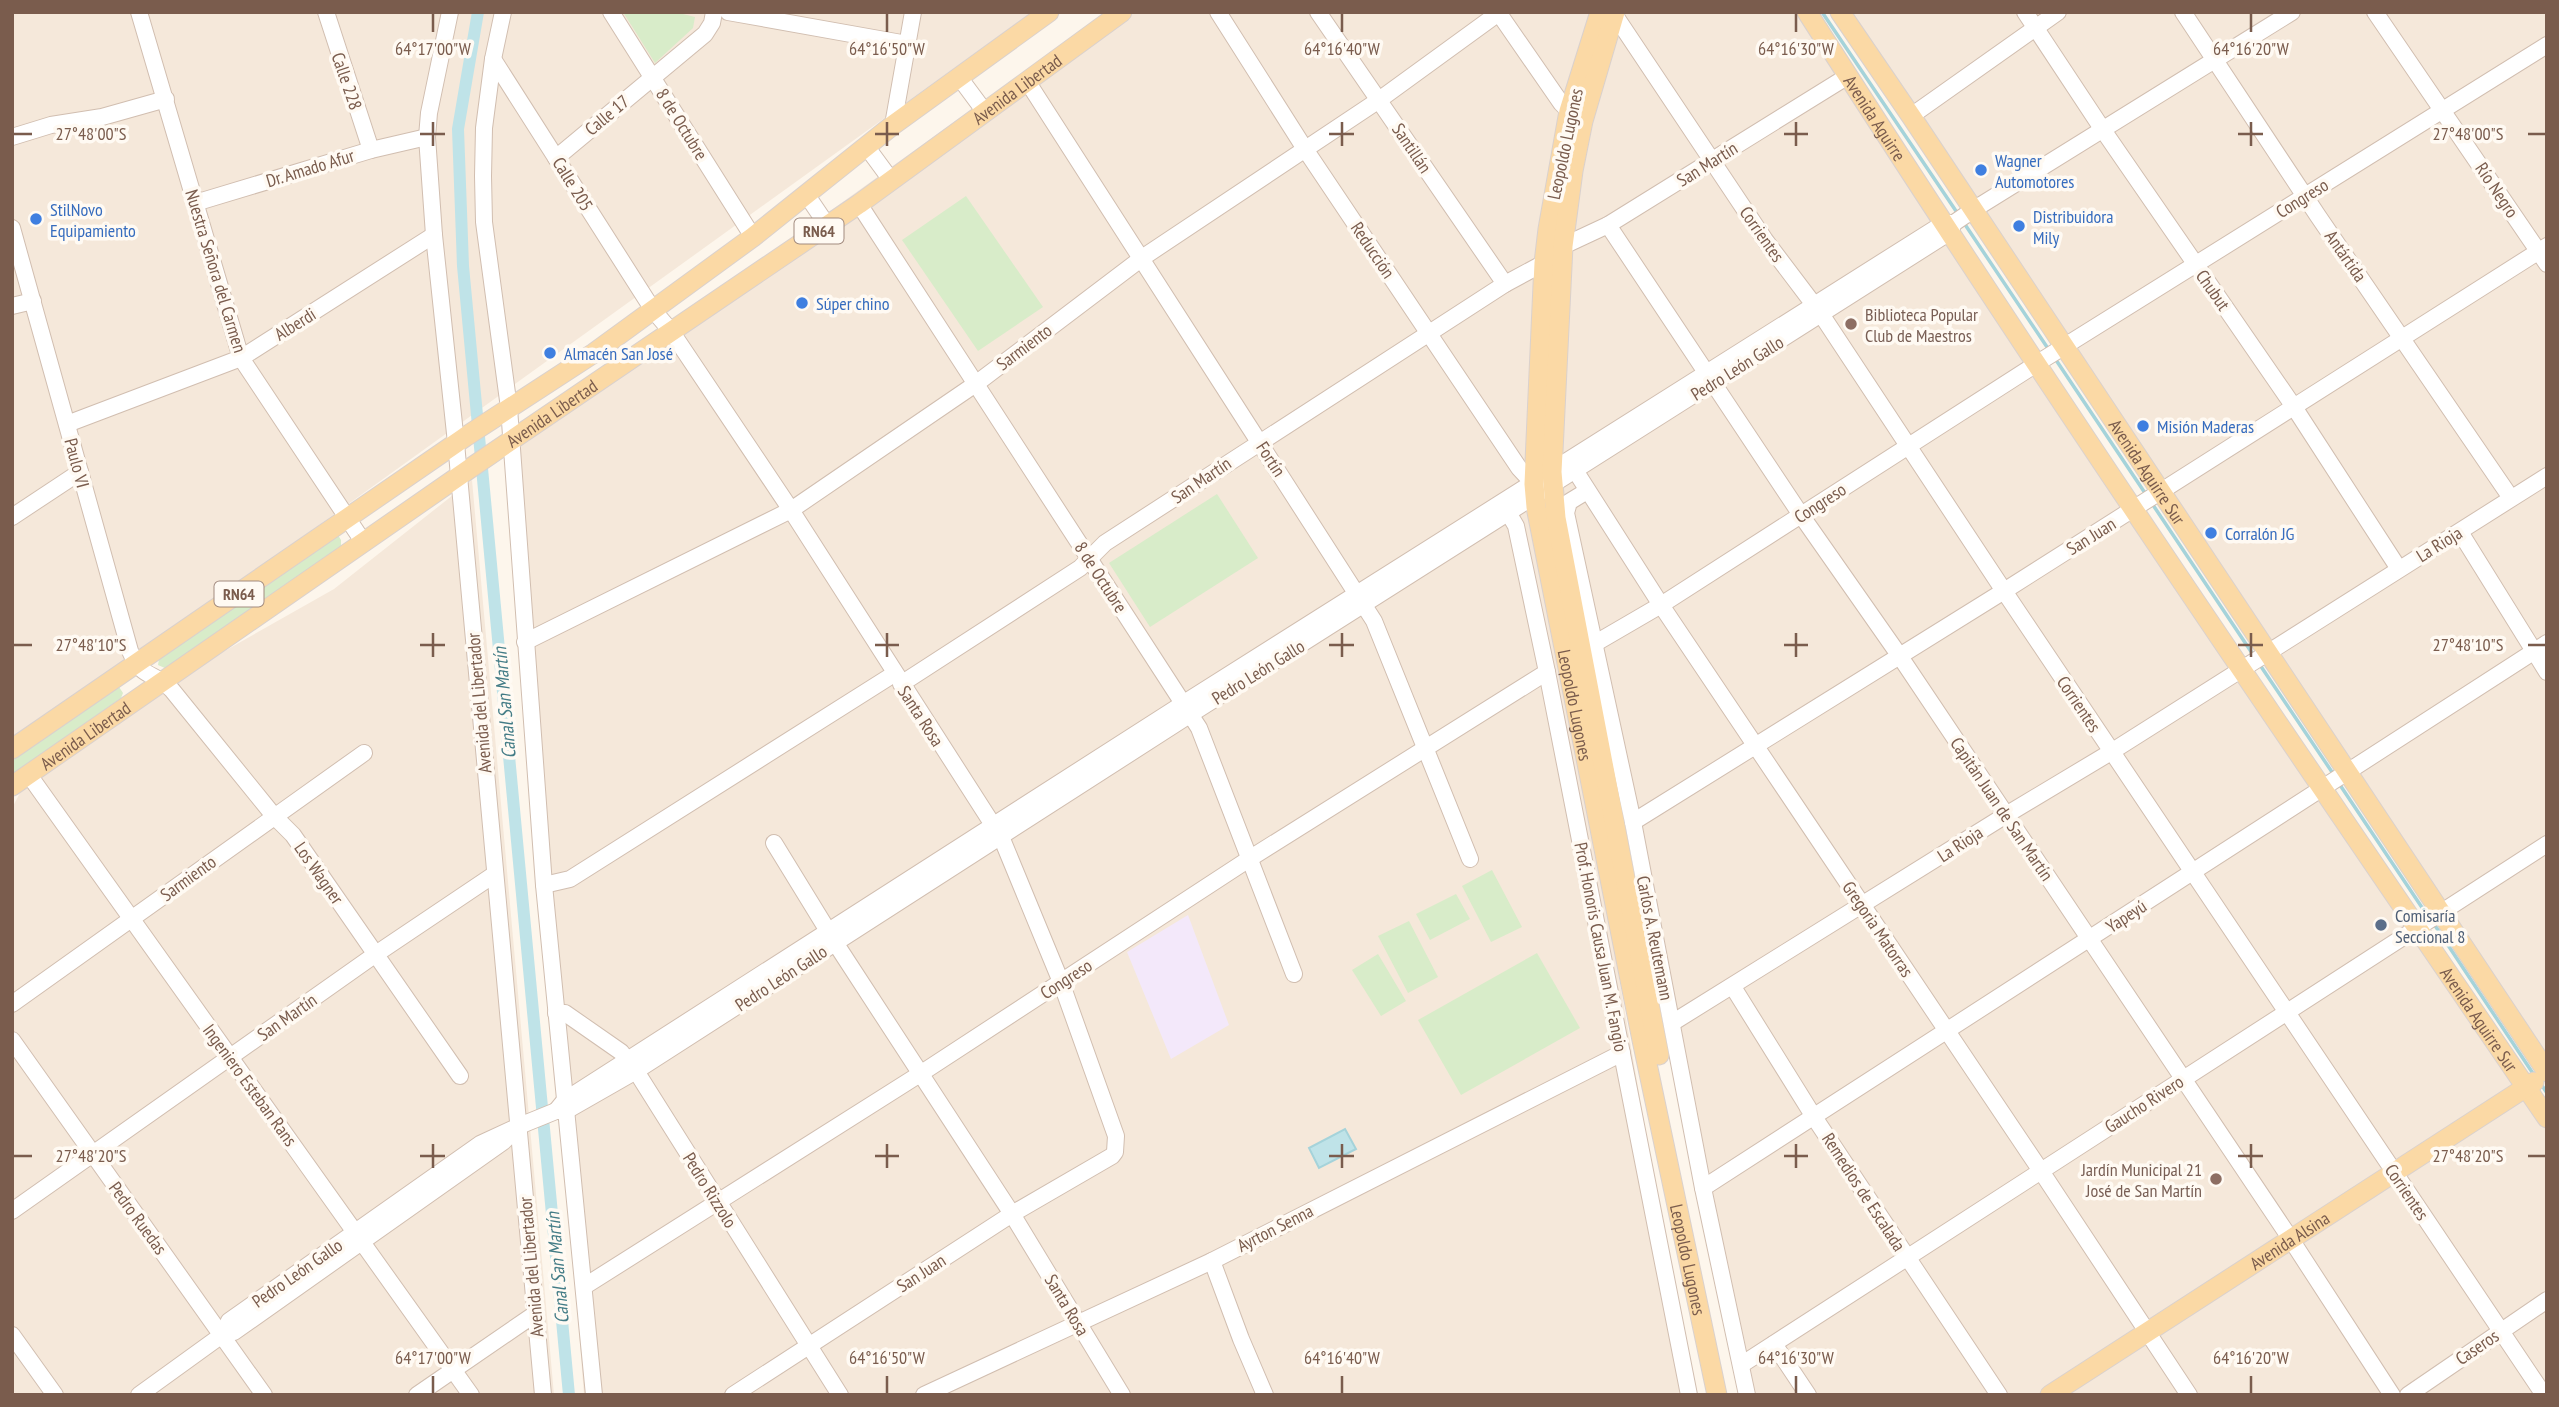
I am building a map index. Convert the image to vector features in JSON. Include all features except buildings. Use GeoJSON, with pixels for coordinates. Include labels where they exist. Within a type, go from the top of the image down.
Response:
{"type":"FeatureCollection","features":[{"type":"Feature","properties":{"kind":"main road","name":"Avenida Libertad"},"geometry":{"type":"LineString","coordinates":[[12,749],[461,440],[594,353],[753,237],[893,125],[1049,12]]}},
{"type":"Feature","properties":{"kind":"main road","name":"Avenida Libertad"},"geometry":{"type":"LineString","coordinates":[[12,786],[466,471],[859,204],[1122,12]]}},
{"type":"Feature","properties":{"kind":"main road","name":"Avenida Aguirre"},"geometry":{"type":"LineString","coordinates":[[1807,12],[1949,226]]}},
{"type":"Feature","properties":{"kind":"main road","name":"Avenida Aguirre Sur"},"geometry":{"type":"LineString","coordinates":[[1840,12],[1912,116],[1971,212],[2051,354],[2538,1079],[2547,1118]]}},
{"type":"Feature","properties":{"kind":"main road","name":"Leopoldo Lugones"},"geometry":{"type":"LineString","coordinates":[[1610,13],[1569,111],[1544,263],[1544,484],[1556,519],[1654,1034],[1729,1395]]}},
{"type":"Feature","properties":{"kind":"main road","name":"Leopoldo Lugones"},"geometry":{"type":"LineString","coordinates":[[1610,13],[1573,171],[1563,246],[1544,484],[1537,521],[1717,1395]]}},
{"type":"Feature","properties":{"kind":"main road","name":"Avenida Aguirre Sur"},"geometry":{"type":"LineString","coordinates":[[1949,226],[2051,354],[2538,1079]]}},
{"type":"Feature","properties":{"kind":"main road","name":"Avenida Alsina"},"geometry":{"type":"LineString","coordinates":[[2050,1395],[2538,1079]]}},
{"type":"Feature","properties":{"kind":"street","name":"Nuestra Señora del Carmen"},"geometry":{"type":"LineString","coordinates":[[139,12],[241,358],[364,543]]}},
{"type":"Feature","properties":{"kind":"street","name":"Calle 228"},"geometry":{"type":"LineString","coordinates":[[326,12],[371,150]]}},
{"type":"Feature","properties":{"kind":"street","name":"Avenida del Libertador"},"geometry":{"type":"LineString","coordinates":[[450,12],[429,113],[427,137],[434,235],[466,471],[495,874],[523,1124],[543,1395]]}},
{"type":"Feature","properties":{"kind":"street"},"geometry":{"type":"LineString","coordinates":[[503,12],[493,59],[484,128],[484,222],[525,642],[563,1107],[585,1286],[594,1395]]}},
{"type":"Feature","properties":{"kind":"street","name":"8 de Octubre"},"geometry":{"type":"LineString","coordinates":[[611,12],[753,237]]}},
{"type":"Feature","properties":{"kind":"street","name":"Calle 17"},"geometry":{"type":"LineString","coordinates":[[556,158],[705,34],[712,23],[714,12]]}},
{"type":"Feature","properties":{"kind":"street"},"geometry":{"type":"LineString","coordinates":[[728,12],[907,44]]}},
{"type":"Feature","properties":{"kind":"street"},"geometry":{"type":"LineString","coordinates":[[893,125],[913,12]]}},
{"type":"Feature","properties":{"kind":"street","name":"Reducción"},"geometry":{"type":"LineString","coordinates":[[1218,12],[1305,149],[1519,468],[1544,484]]}},
{"type":"Feature","properties":{"kind":"street","name":"Santillán"},"geometry":{"type":"LineString","coordinates":[[1318,12],[1505,284]]}},
{"type":"Feature","properties":{"kind":"street"},"geometry":{"type":"LineString","coordinates":[[1499,12],[1569,111]]}},
{"type":"Feature","properties":{"kind":"street","name":"Sarmiento"},"geometry":{"type":"LineString","coordinates":[[525,642],[791,510],[976,383],[1142,258],[1378,100],[1499,12]]}},
{"type":"Feature","properties":{"kind":"street","name":"Chubut"},"geometry":{"type":"LineString","coordinates":[[2025,12],[2294,407],[2399,569]]}},
{"type":"Feature","properties":{"kind":"street"},"geometry":{"type":"LineString","coordinates":[[1912,116],[2059,12]]}},
{"type":"Feature","properties":{"kind":"street","name":"Antártida"},"geometry":{"type":"LineString","coordinates":[[2183,12],[2305,197],[2511,498]]}},
{"type":"Feature","properties":{"kind":"street","name":"Pedro León Gallo"},"geometry":{"type":"LineString","coordinates":[[139,1395],[222,1335],[234,1332],[480,1144],[563,1107],[632,1066],[1188,708],[2292,12]]}},
{"type":"Feature","properties":{"kind":"street","name":"Río Negro"},"geometry":{"type":"LineString","coordinates":[[2375,12],[2544,254]]}},
{"type":"Feature","properties":{"kind":"street","name":"Corrientes"},"geometry":{"type":"LineString","coordinates":[[1610,13],[1765,240],[1817,310],[2544,1395]]}},
{"type":"Feature","properties":{"kind":"street","name":"Congreso"},"geometry":{"type":"LineString","coordinates":[[1594,644],[1661,605],[2051,354],[2547,45]]}},
{"type":"Feature","properties":{"kind":"street","name":"Calle 205"},"geometry":{"type":"LineString","coordinates":[[493,59],[653,310]]}},
{"type":"Feature","properties":{"kind":"street","name":"San Martín"},"geometry":{"type":"LineString","coordinates":[[1563,246],[1608,225],[1848,76]]}},
{"type":"Feature","properties":{"kind":"street"},"geometry":{"type":"LineString","coordinates":[[959,77],[985,112]]}},
{"type":"Feature","properties":{"kind":"street","name":"Fortín"},"geometry":{"type":"LineString","coordinates":[[1027,81],[1362,600],[1380,632],[1470,859]]}},
{"type":"Feature","properties":{"kind":"street"},"geometry":{"type":"LineString","coordinates":[[12,137],[51,125],[102,117],[166,99]]}},
{"type":"Feature","properties":{"kind":"street","name":"Dr. Amado Afur"},"geometry":{"type":"LineString","coordinates":[[195,203],[371,150],[427,137]]}},
{"type":"Feature","properties":{"kind":"street"},"geometry":{"type":"LineString","coordinates":[[866,146],[891,180]]}},
{"type":"Feature","properties":{"kind":"street"},"geometry":{"type":"LineString","coordinates":[[806,194],[827,225]]}},
{"type":"Feature","properties":{"kind":"street","name":"8 de Octubre"},"geometry":{"type":"LineString","coordinates":[[859,204],[1188,708],[1204,740],[1294,974]]}},
{"type":"Feature","properties":{"kind":"street","name":"Capitán Juan de San Martín"},"geometry":{"type":"LineString","coordinates":[[1608,225],[2290,1238],[2392,1395]]}},
{"type":"Feature","properties":{"kind":"street","name":"Paulo VI"},"geometry":{"type":"LineString","coordinates":[[12,228],[136,665]]}},
{"type":"Feature","properties":{"kind":"street","name":"Alberdi"},"geometry":{"type":"LineString","coordinates":[[67,424],[241,358],[434,235]]}},
{"type":"Feature","properties":{"kind":"street","name":"San Juan"},"geometry":{"type":"LineString","coordinates":[[1633,822],[2004,591],[2403,337],[2544,254]]}},
{"type":"Feature","properties":{"kind":"street","name":"San Martín"},"geometry":{"type":"LineString","coordinates":[[544,884],[570,879],[1080,568],[1105,543],[1259,441],[1505,284],[1544,263]]}},
{"type":"Feature","properties":{"kind":"street"},"geometry":{"type":"LineString","coordinates":[[12,306],[33,301]]}},
{"type":"Feature","properties":{"kind":"street","name":"Santa Rosa"},"geometry":{"type":"LineString","coordinates":[[653,310],[671,331],[791,510],[997,832],[1061,982],[1116,1136],[1115,1152],[1111,1156]]}},
{"type":"Feature","properties":{"kind":"street","name":"Gregoria Matorras"},"geometry":{"type":"LineString","coordinates":[[1572,466],[1661,605],[2189,1395]]}},
{"type":"Feature","properties":{"kind":"street"},"geometry":{"type":"LineString","coordinates":[[12,517],[80,472]]}},
{"type":"Feature","properties":{"kind":"street","name":"La Rioja"},"geometry":{"type":"LineString","coordinates":[[1672,1023],[2111,752],[2547,476]]}},
{"type":"Feature","properties":{"kind":"street","name":"Carlos A. Reutemann"},"geometry":{"type":"LineString","coordinates":[[1587,491],[1569,502],[1566,513],[1633,822],[1703,1188],[1747,1395]]}},
{"type":"Feature","properties":{"kind":"street","name":"Prof. Honoris Causa Juan M. Fangio"},"geometry":{"type":"LineString","coordinates":[[1506,508],[1516,526],[1547,672],[1689,1395]]}},
{"type":"Feature","properties":{"kind":"street"},"geometry":{"type":"LineString","coordinates":[[2460,532],[2540,647],[2547,672]]}},
{"type":"Feature","properties":{"kind":"street","name":"Yapeyú"},"geometry":{"type":"LineString","coordinates":[[1703,1188],[2540,647]]}},
{"type":"Feature","properties":{"kind":"street"},"geometry":{"type":"LineString","coordinates":[[136,665],[141,671],[164,682]]}},
{"type":"Feature","properties":{"kind":"street","name":"Congreso"},"geometry":{"type":"LineString","coordinates":[[585,1286],[920,1074],[1249,859],[1547,672]]}},
{"type":"Feature","properties":{"kind":"street","name":"Los Wagner"},"geometry":{"type":"LineString","coordinates":[[164,682],[274,816],[293,835],[460,1076]]}},
{"type":"Feature","properties":{"kind":"street","name":"Sarmiento"},"geometry":{"type":"LineString","coordinates":[[12,1004],[364,752]]}},
{"type":"Feature","properties":{"kind":"street","name":"Ingeniero Esteban Rans"},"geometry":{"type":"LineString","coordinates":[[29,775],[471,1395]]}},
{"type":"Feature","properties":{"kind":"street","name":"Santa Rosa"},"geometry":{"type":"LineString","coordinates":[[774,843],[832,938],[1012,1214],[1122,1395]]}},
{"type":"Feature","properties":{"kind":"street","name":"Gaucho Rivero"},"geometry":{"type":"LineString","coordinates":[[1741,1365],[2547,844]]}},
{"type":"Feature","properties":{"kind":"street","name":"San Martín"},"geometry":{"type":"LineString","coordinates":[[12,1211],[376,954],[495,874]]}},
{"type":"Feature","properties":{"kind":"street","name":"Remedios de Escalada"},"geometry":{"type":"LineString","coordinates":[[1733,987],[1814,1117],[1999,1395]]}},
{"type":"Feature","properties":{"kind":"street","name":"Pedro Rizzolo"},"geometry":{"type":"LineString","coordinates":[[556,1013],[565,1013],[621,1052],[632,1066],[840,1395]]}},
{"type":"Feature","properties":{"kind":"street","name":"Pedro Ruedas"},"geometry":{"type":"LineString","coordinates":[[12,1040],[264,1395]]}},
{"type":"Feature","properties":{"kind":"street","name":"Ayrton Senna"},"geometry":{"type":"LineString","coordinates":[[924,1395],[1212,1261],[1622,1053]]}},
{"type":"Feature","properties":{"kind":"street","name":"San Juan"},"geometry":{"type":"LineString","coordinates":[[733,1395],[1012,1214],[1111,1156]]}},
{"type":"Feature","properties":{"kind":"street"},"geometry":{"type":"LineString","coordinates":[[1212,1261],[1265,1395]]}},
{"type":"Feature","properties":{"kind":"street","name":"Caseros"},"geometry":{"type":"LineString","coordinates":[[2408,1395],[2547,1300]]}},
{"type":"Feature","properties":{"kind":"street"},"geometry":{"type":"LineString","coordinates":[[417,1395],[535,1314]]}},
{"type":"Feature","properties":{"kind":"street"},"geometry":{"type":"LineString","coordinates":[[12,1335],[55,1395]]}},
{"type":"Feature","properties":{"kind":"street"},"geometry":{"type":"LineString","coordinates":[[1774,1344],[1808,1395]]}},
{"type":"Feature","properties":{"kind":"shaded area"},"geometry":{"type":"Polygon","coordinates":[[[12,12],[1032,12],[12,746],[12,12]]]}},
{"type":"Feature","properties":{"kind":"shaded area"},"geometry":{"type":"Polygon","coordinates":[[[1107,12],[1600,12],[1534,484],[1691,1395],[584,1395],[510,441],[1107,12]]]}},
{"type":"Feature","properties":{"kind":"shaded area"},"geometry":{"type":"Polygon","coordinates":[[[1624,12],[1804,12],[2547,1129],[2547,1395],[1753,1395],[1552,472],[1583,121],[1624,12]]]}},
{"type":"Feature","properties":{"kind":"shaded area"},"geometry":{"type":"Polygon","coordinates":[[[1830,12],[2293,12],[1974,208],[1830,12]]]}},
{"type":"Feature","properties":{"kind":"shaded area"},"geometry":{"type":"Polygon","coordinates":[[[2296,12],[2547,12],[2547,1063],[1977,211],[2296,12]]]}},
{"type":"Feature","properties":{"kind":"shaded area"},"geometry":{"type":"Polygon","coordinates":[[[472,480],[554,1395],[12,1395],[12,808],[29,776],[184,674],[334,589],[472,480]]]}},
{"type":"Feature","properties":{"kind":"shaded area"},"geometry":{"type":"Polygon","coordinates":[[[1188,915],[1229,1025],[1171,1059],[1127,952],[1188,915]]]}},
{"type":"Feature","properties":{"kind":"green space"},"geometry":{"type":"Polygon","coordinates":[[[623,12],[675,12],[695,17],[693,28],[655,63],[623,12]]]}},
{"type":"Feature","properties":{"kind":"green space"},"geometry":{"type":"Polygon","coordinates":[[[966,196],[1043,307],[978,351],[902,240],[966,196]]]}},
{"type":"Feature","properties":{"kind":"green space"},"geometry":{"type":"Polygon","coordinates":[[[1217,494],[1258,558],[1150,627],[1109,563],[1217,494]]]}},
{"type":"Feature","properties":{"kind":"green space"},"geometry":{"type":"Polygon","coordinates":[[[338,535],[341,547],[167,669],[158,665],[159,659],[338,535]]]}},
{"type":"Feature","properties":{"kind":"green space"},"geometry":{"type":"Polygon","coordinates":[[[113,687],[119,687],[123,693],[121,698],[12,775],[12,759],[113,687]]]}},
{"type":"Feature","properties":{"kind":"green space"},"geometry":{"type":"Polygon","coordinates":[[[1492,870],[1522,927],[1491,942],[1462,886],[1492,870]]]}},
{"type":"Feature","properties":{"kind":"green space"},"geometry":{"type":"Polygon","coordinates":[[[1456,894],[1470,919],[1430,940],[1416,914],[1456,894]]]}},
{"type":"Feature","properties":{"kind":"green space"},"geometry":{"type":"Polygon","coordinates":[[[1409,921],[1438,977],[1408,993],[1378,936],[1409,921]]]}},
{"type":"Feature","properties":{"kind":"green space"},"geometry":{"type":"Polygon","coordinates":[[[1537,953],[1580,1028],[1461,1095],[1418,1020],[1537,953]]]}},
{"type":"Feature","properties":{"kind":"green space"},"geometry":{"type":"Polygon","coordinates":[[[1378,954],[1406,1001],[1381,1016],[1352,970],[1378,954]]]}},
{"type":"Feature","properties":{"kind":"water"},"geometry":{"type":"Polygon","coordinates":[[[1345,1129],[1356,1149],[1319,1168],[1309,1148],[1345,1129]]]}},
{"type":"Feature","properties":{"kind":"waterway","name":"Canal San Martín"},"geometry":{"type":"LineString","coordinates":[[478,12],[458,129],[463,266],[569,1395]]}},
{"type":"Feature","properties":{"kind":"waterway"},"geometry":{"type":"LineString","coordinates":[[1822,12],[1958,214]]}},
{"type":"Feature","properties":{"kind":"waterway"},"geometry":{"type":"LineString","coordinates":[[1964,223],[2049,350]]}},
{"type":"Feature","properties":{"kind":"waterway"},"geometry":{"type":"LineString","coordinates":[[2054,357],[2147,496]]}},
{"type":"Feature","properties":{"kind":"waterway"},"geometry":{"type":"LineString","coordinates":[[2151,502],[2254,656]]}},
{"type":"Feature","properties":{"kind":"waterway"},"geometry":{"type":"LineString","coordinates":[[2260,665],[2334,775]]}},
{"type":"Feature","properties":{"kind":"waterway"},"geometry":{"type":"LineString","coordinates":[[2338,782],[2427,915]]}},
{"type":"Feature","properties":{"kind":"waterway"},"geometry":{"type":"LineString","coordinates":[[2434,924],[2534,1075]]}},
{"type":"Feature","properties":{"kind":"waterway"},"geometry":{"type":"LineString","coordinates":[[2541,1084],[2547,1093]]}},
{"type":"Feature","properties":{"kind":"place","name":"Wagner Automotores"},"geometry":{"type":"Point","coordinates":[1981,170]}},
{"type":"Feature","properties":{"kind":"place","name":"StilNovo Equipamiento"},"geometry":{"type":"Point","coordinates":[36,219]}},
{"type":"Feature","properties":{"kind":"place","name":"Distribuidora Mily"},"geometry":{"type":"Point","coordinates":[2019,226]}},
{"type":"Feature","properties":{"kind":"place","name":"Súper chino"},"geometry":{"type":"Point","coordinates":[802,303]}},
{"type":"Feature","properties":{"kind":"place","name":"Biblioteca Popular Club de Maestros"},"geometry":{"type":"Point","coordinates":[1851,324]}},
{"type":"Feature","properties":{"kind":"place","name":"Almacén San José"},"geometry":{"type":"Point","coordinates":[550,353]}},
{"type":"Feature","properties":{"kind":"place","name":"Misión Maderas"},"geometry":{"type":"Point","coordinates":[2143,426]}},
{"type":"Feature","properties":{"kind":"place","name":"Corralón JG"},"geometry":{"type":"Point","coordinates":[2211,533]}},
{"type":"Feature","properties":{"kind":"place","name":"Comisaría Seccional 8"},"geometry":{"type":"Point","coordinates":[2381,925]}},
{"type":"Feature","properties":{"kind":"place","name":"Jardín Municipal 21 José de San Martín"},"geometry":{"type":"Point","coordinates":[2216,1179]}}]}
